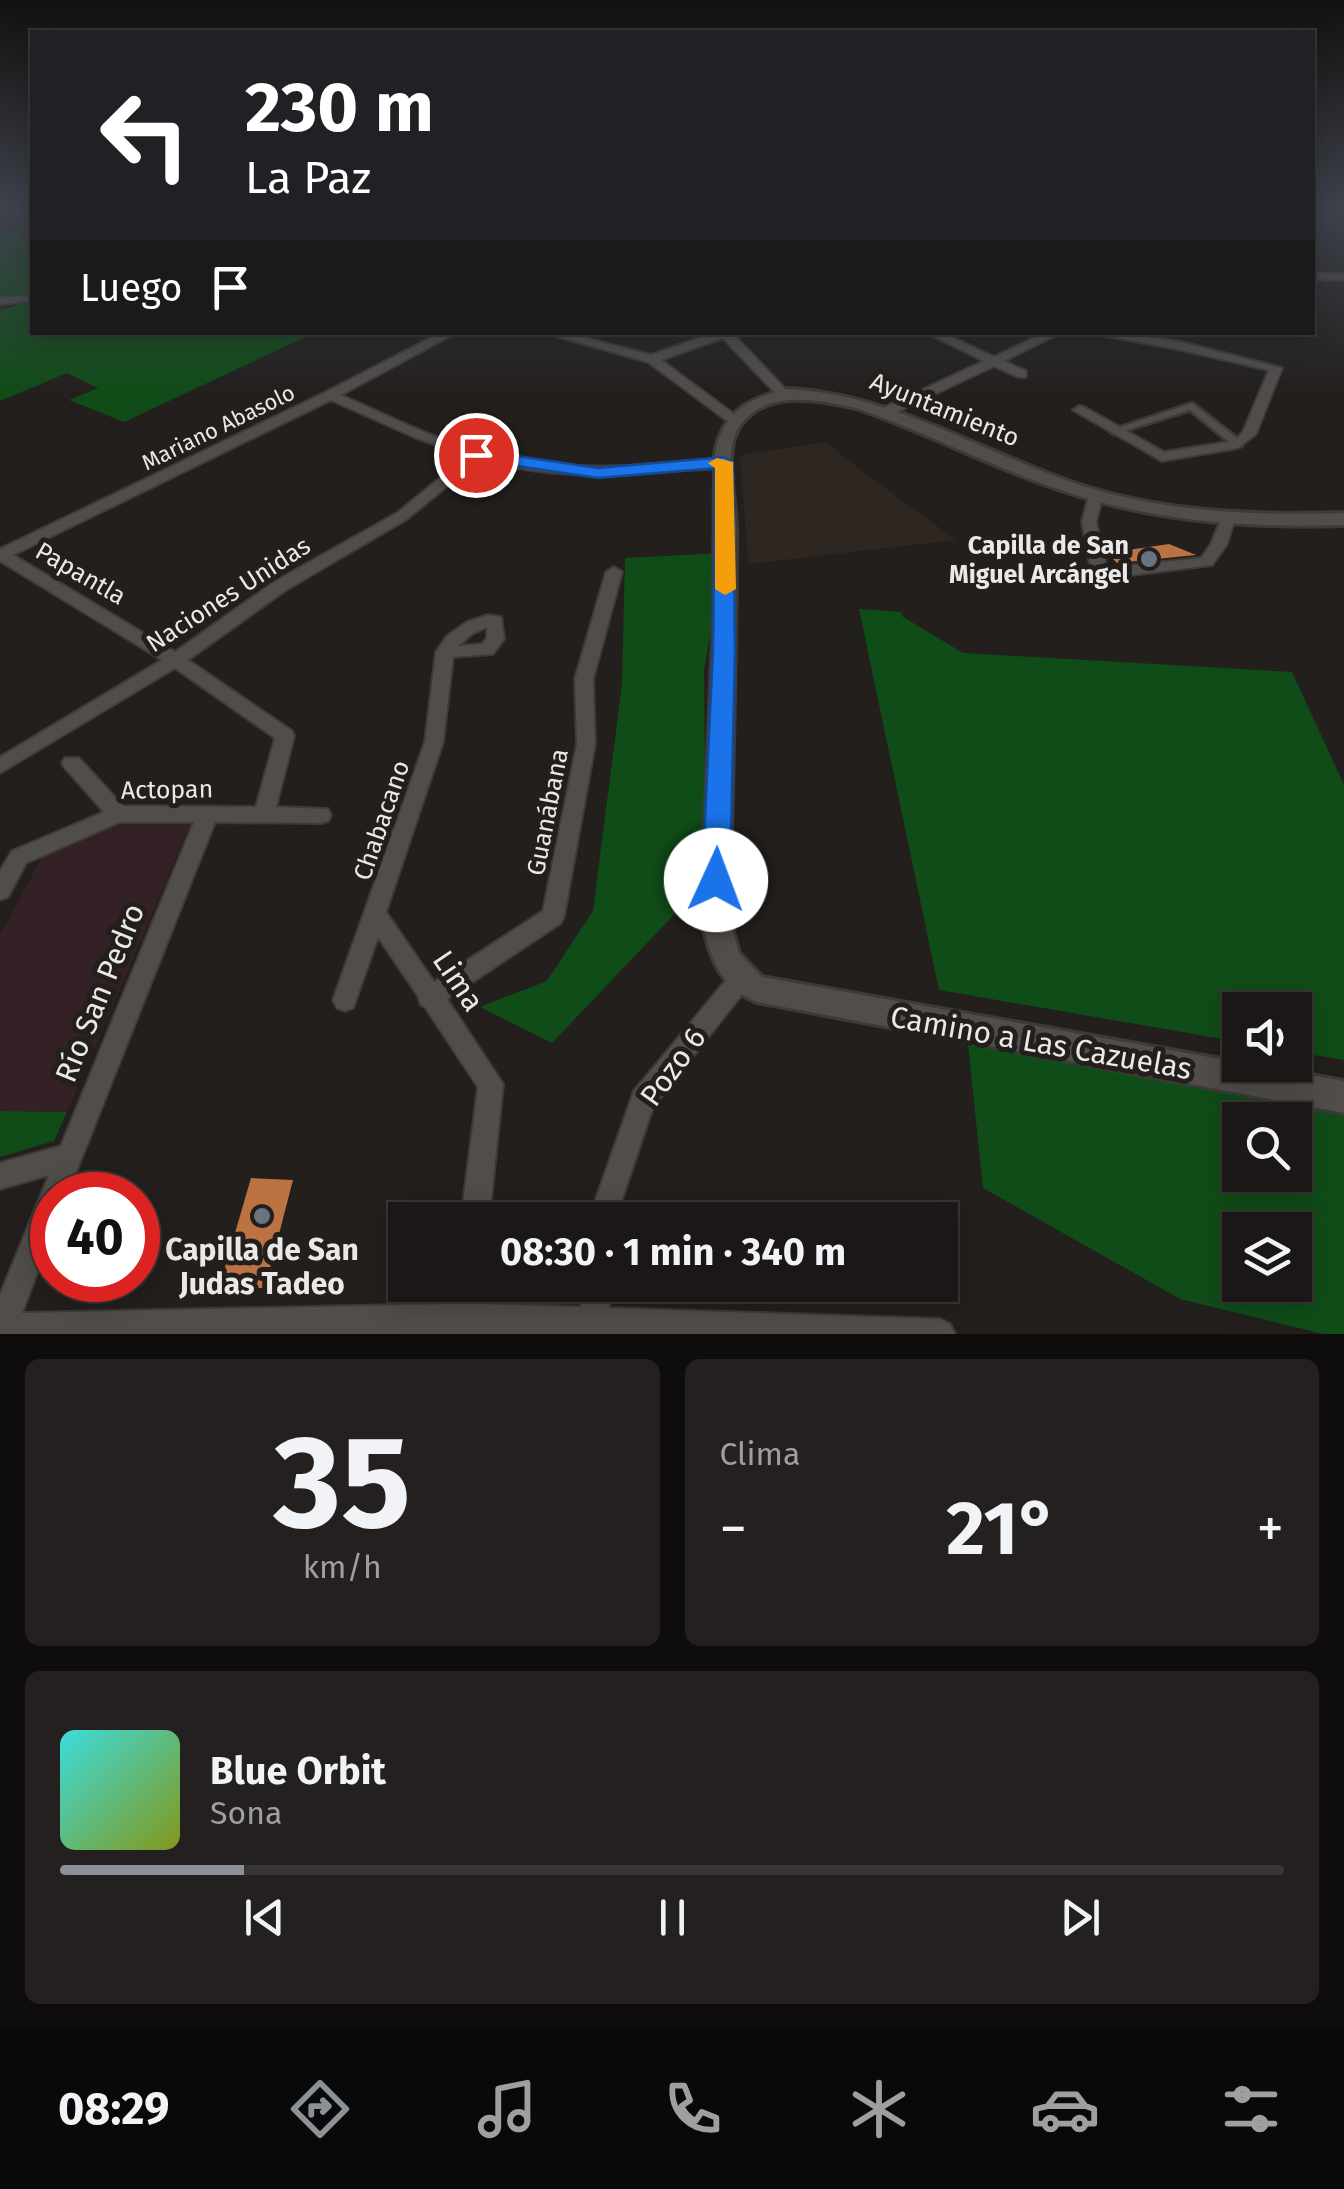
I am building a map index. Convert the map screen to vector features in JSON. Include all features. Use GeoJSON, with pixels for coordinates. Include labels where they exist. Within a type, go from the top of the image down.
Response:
{"type":"FeatureCollection","features":[{"type":"Feature","properties":{"kind":"street"},"geometry":{"type":"LineString","coordinates":[[1315,276],[1344,277]]}},
{"type":"Feature","properties":{"kind":"street"},"geometry":{"type":"LineString","coordinates":[[0,301],[30,298]]}},
{"type":"Feature","properties":{"kind":"street","name":"Mariano Abasolo"},"geometry":{"type":"LineString","coordinates":[[0,555],[446,335]]}},
{"type":"Feature","properties":{"kind":"street"},"geometry":{"type":"LineString","coordinates":[[559,335],[652,359],[734,420],[724,462],[724,651],[715,918],[723,956],[740,981]]}},
{"type":"Feature","properties":{"kind":"street"},"geometry":{"type":"LineString","coordinates":[[652,359],[721,335]]}},
{"type":"Feature","properties":{"kind":"street"},"geometry":{"type":"LineString","coordinates":[[729,335],[785,395]]}},
{"type":"Feature","properties":{"kind":"street"},"geometry":{"type":"LineString","coordinates":[[937,335],[1022,374]]}},
{"type":"Feature","properties":{"kind":"street"},"geometry":{"type":"LineString","coordinates":[[888,411],[1050,335]]}},
{"type":"Feature","properties":{"kind":"street"},"geometry":{"type":"LineString","coordinates":[[1078,410],[1162,456],[1238,444],[1248,434],[1276,368],[1176,345],[1105,335]]}},
{"type":"Feature","properties":{"kind":"street"},"geometry":{"type":"LineString","coordinates":[[331,395],[476,455],[598,473],[724,462]]}},
{"type":"Feature","properties":{"kind":"street","name":"Ayuntamiento"},"geometry":{"type":"LineString","coordinates":[[734,420],[758,404],[785,395],[831,396],[888,411],[990,456],[1096,495],[1200,516],[1344,520]]}},
{"type":"Feature","properties":{"kind":"street"},"geometry":{"type":"LineString","coordinates":[[1114,431],[1192,406],[1238,444]]}},
{"type":"Feature","properties":{"kind":"street","name":"Naciones Unidas"},"geometry":{"type":"LineString","coordinates":[[0,766],[176,660],[280,586],[402,516],[476,455]]}},
{"type":"Feature","properties":{"kind":"street"},"geometry":{"type":"LineString","coordinates":[[1096,495],[1090,522],[1094,574],[1206,562],[1219,544],[1228,518]]}},
{"type":"Feature","properties":{"kind":"street","name":"Papantla"},"geometry":{"type":"LineString","coordinates":[[0,555],[176,660],[285,736],[264,816]]}},
{"type":"Feature","properties":{"kind":"street","name":"Guanábana"},"geometry":{"type":"LineString","coordinates":[[429,998],[553,916],[586,744],[584,679],[614,572]]}},
{"type":"Feature","properties":{"kind":"street","name":"Chabacano"},"geometry":{"type":"LineString","coordinates":[[345,1000],[434,742],[444,652]]}},
{"type":"Feature","properties":{"kind":"street"},"geometry":{"type":"LineString","coordinates":[[72,763],[118,814]]}},
{"type":"Feature","properties":{"kind":"street","name":"Actopan"},"geometry":{"type":"LineString","coordinates":[[0,890],[19,857],[118,814],[321,814]]}},
{"type":"Feature","properties":{"kind":"street","name":"Río San Pedro"},"geometry":{"type":"LineString","coordinates":[[63,1172],[207,816]]}},
{"type":"Feature","properties":{"kind":"street","name":"Lima"},"geometry":{"type":"LineString","coordinates":[[375,914],[490,1084],[477,1202]]}},
{"type":"Feature","properties":{"kind":"street","name":"Camino a Las Cazuelas"},"geometry":{"type":"LineString","coordinates":[[740,981],[779,995],[1344,1097]]}},
{"type":"Feature","properties":{"kind":"street","name":"Pozo 6"},"geometry":{"type":"LineString","coordinates":[[608,1202],[643,1100],[740,981]]}},
{"type":"Feature","properties":{"kind":"street"},"geometry":{"type":"LineString","coordinates":[[0,1176],[70,1156]]}},
{"type":"Feature","properties":{"kind":"street","name":"Río San Pedro"},"geometry":{"type":"LineString","coordinates":[[0,1329],[30,1254]]}},
{"type":"Feature","properties":{"kind":"street"},"geometry":{"type":"LineString","coordinates":[[593,1328],[595,1302]]}},
{"type":"Feature","properties":{"kind":"street"},"geometry":{"type":"LineString","coordinates":[[0,1329],[463,1326],[940,1334]]}},
{"type":"Feature","properties":{"kind":"shaded area"},"geometry":{"type":"Polygon","coordinates":[[[825,442],[956,540],[748,564],[740,455],[825,442]]]}},
{"type":"Feature","properties":{"kind":"shaded area"},"geometry":{"type":"Polygon","coordinates":[[[126,823],[191,823],[67,1112],[0,1111],[0,935],[47,848],[126,823]]]}},
{"type":"Feature","properties":{"kind":"green space"},"geometry":{"type":"Polygon","coordinates":[[[0,270],[30,270],[30,295],[0,298],[0,270]]]}},
{"type":"Feature","properties":{"kind":"green space"},"geometry":{"type":"Polygon","coordinates":[[[30,301],[30,335],[310,335],[124,422],[69,400],[98,388],[67,373],[0,401],[0,311],[30,301]]]}},
{"type":"Feature","properties":{"kind":"green space"},"geometry":{"type":"Polygon","coordinates":[[[724,553],[704,670],[706,881],[552,1043],[480,1007],[547,981],[593,911],[622,684],[625,558],[724,553]]]}},
{"type":"Feature","properties":{"kind":"green space"},"geometry":{"type":"Polygon","coordinates":[[[859,609],[901,612],[903,617],[963,653],[1292,672],[1344,785],[1344,1060],[1312,1055],[1312,992],[1222,992],[1222,1039],[939,990],[859,609]]]}},
{"type":"Feature","properties":{"kind":"green space"},"geometry":{"type":"Polygon","coordinates":[[[967,1035],[1344,1107],[1344,1334],[1323,1334],[1180,1299],[983,1188],[967,1035]]]}},
{"type":"Feature","properties":{"kind":"green space"},"geometry":{"type":"Polygon","coordinates":[[[0,1111],[67,1112],[54,1141],[0,1157],[0,1111]]]}},
{"type":"Feature","properties":{"kind":"building","name":"Capilla de San Miguel Arcángel"},"geometry":{"type":"Polygon","coordinates":[[[1169,544],[1196,555],[1117,563],[1107,553],[1169,544]]]}},
{"type":"Feature","properties":{"kind":"building","name":"Capilla de San Judas Tadeo"},"geometry":{"type":"Polygon","coordinates":[[[251,1178],[293,1180],[265,1288],[219,1288],[251,1178]]]}},
{"type":"Feature","properties":{"kind":"slow traffic"},"geometry":{"type":"LineString","coordinates":[[717,463],[724,462],[726,492],[725,589]]}},
{"type":"Feature","properties":{"kind":"place","name":"Capilla de San Miguel Arcángel"},"geometry":{"type":"Point","coordinates":[1149,559]}},
{"type":"Feature","properties":{"kind":"place","name":"Capilla de San Judas Tadeo"},"geometry":{"type":"Point","coordinates":[262,1216]}},
{"type":"Feature","properties":{"kind":"route"},"geometry":{"type":"LineString","coordinates":[[476,455],[598,473],[644,472],[724,462],[724,651],[716,880]]}}]}
